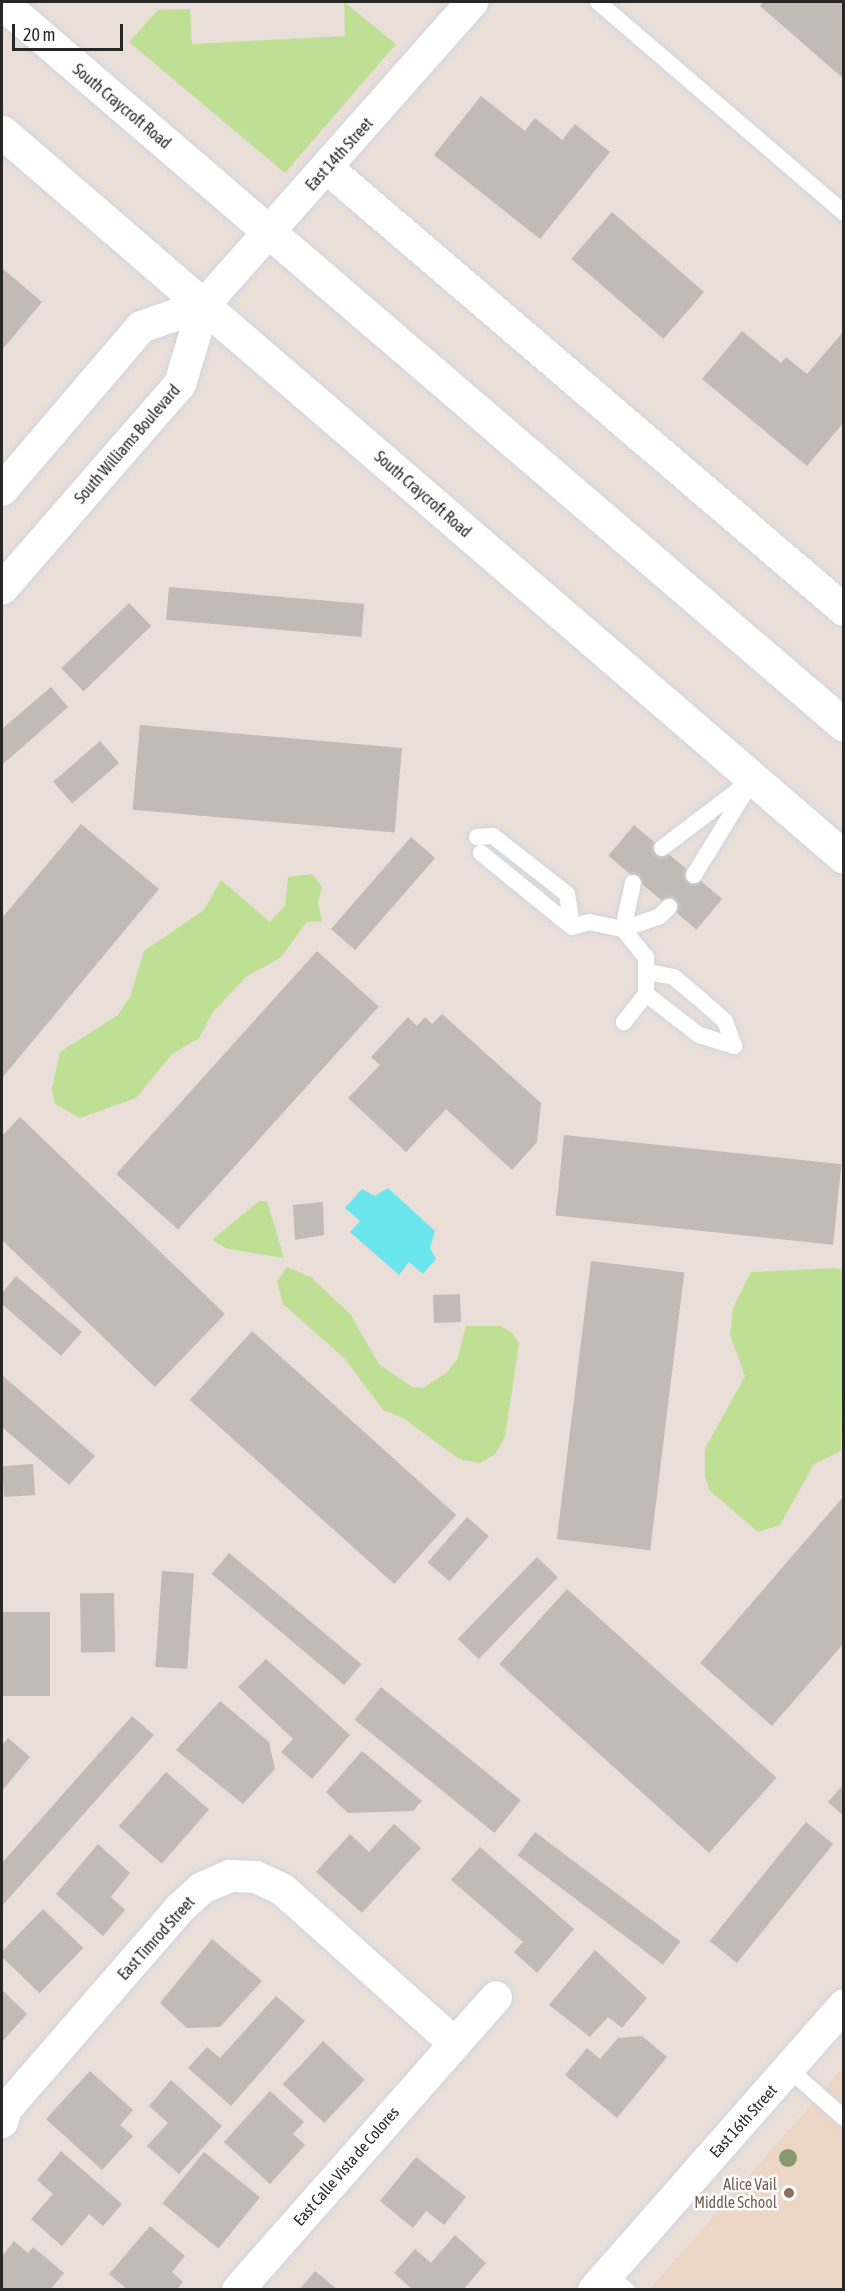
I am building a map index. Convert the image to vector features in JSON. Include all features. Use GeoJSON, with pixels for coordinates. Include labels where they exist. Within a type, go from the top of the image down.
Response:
{"type":"FeatureCollection","features":[{"type":"Feature","properties":{"kind":"main road","name":"South Craycroft Road"},"geometry":{"type":"LineString","coordinates":[[2,3],[843,726]]}},
{"type":"Feature","properties":{"kind":"main road","name":"South Craycroft Road"},"geometry":{"type":"LineString","coordinates":[[2,132],[843,857]]}},
{"type":"Feature","properties":{"kind":"street","name":"East 14th Street"},"geometry":{"type":"LineString","coordinates":[[204,305],[472,2]]}},
{"type":"Feature","properties":{"kind":"street"},"geometry":{"type":"LineString","coordinates":[[327,168],[843,609]]}},
{"type":"Feature","properties":{"kind":"street"},"geometry":{"type":"LineString","coordinates":[[2,490],[141,327],[204,305]]}},
{"type":"Feature","properties":{"kind":"street","name":"South Williams Boulevard"},"geometry":{"type":"LineString","coordinates":[[2,589],[180,384],[204,305]]}},
{"type":"Feature","properties":{"kind":"street","name":"East Timrod Street"},"geometry":{"type":"LineString","coordinates":[[2,2122],[6,2109],[180,1908],[202,1888],[230,1876],[256,1877],[282,1889],[454,2043]]}},
{"type":"Feature","properties":{"kind":"street","name":"East Calle Vista de Colores"},"geometry":{"type":"LineString","coordinates":[[238,2289],[496,1997]]}},
{"type":"Feature","properties":{"kind":"street","name":"East 16th Street"},"geometry":{"type":"LineString","coordinates":[[609,2284],[843,2005]]}},
{"type":"Feature","properties":{"kind":"lane"},"geometry":{"type":"LineString","coordinates":[[598,2],[843,213]]}},
{"type":"Feature","properties":{"kind":"lane"},"geometry":{"type":"LineString","coordinates":[[662,848],[753,778]]}},
{"type":"Feature","properties":{"kind":"lane"},"geometry":{"type":"LineString","coordinates":[[694,875],[753,778]]}},
{"type":"Feature","properties":{"kind":"lane"},"geometry":{"type":"LineString","coordinates":[[572,927],[567,894],[493,836],[479,845],[572,927],[607,923],[623,929],[637,942],[648,972],[646,994],[624,1022]]}},
{"type":"Feature","properties":{"kind":"lane"},"geometry":{"type":"LineString","coordinates":[[623,929],[633,883]]}},
{"type":"Feature","properties":{"kind":"lane"},"geometry":{"type":"LineString","coordinates":[[623,929],[660,916],[669,907]]}},
{"type":"Feature","properties":{"kind":"lane"},"geometry":{"type":"LineString","coordinates":[[646,994],[699,1035],[734,1046],[725,1021],[701,999],[674,977],[648,972]]}},
{"type":"Feature","properties":{"kind":"lane"},"geometry":{"type":"LineString","coordinates":[[789,2069],[843,2118]]}},
{"type":"Feature","properties":{"kind":"shaded area","name":"Alice Vail Middle School"},"geometry":{"type":"Polygon","coordinates":[[[843,2067],[843,2289],[649,2290],[819,2096],[843,2067]]]}},
{"type":"Feature","properties":{"kind":"green space"},"geometry":{"type":"Polygon","coordinates":[[[344,2],[396,44],[285,173],[129,42],[158,10],[190,9],[192,44],[345,36],[344,2]]]}},
{"type":"Feature","properties":{"kind":"green space"},"geometry":{"type":"Polygon","coordinates":[[[312,874],[322,887],[318,903],[322,921],[307,922],[280,958],[247,976],[213,1012],[199,1038],[172,1054],[136,1098],[80,1118],[55,1104],[52,1089],[60,1052],[118,1015],[130,997],[144,951],[204,910],[221,880],[270,922],[285,906],[288,877],[312,874]]]}},
{"type":"Feature","properties":{"kind":"green space"},"geometry":{"type":"Polygon","coordinates":[[[259,1201],[267,1201],[284,1258],[228,1249],[212,1240],[259,1201]]]}},
{"type":"Feature","properties":{"kind":"green space"},"geometry":{"type":"Polygon","coordinates":[[[287,1267],[311,1277],[350,1314],[379,1364],[412,1387],[423,1388],[446,1373],[457,1360],[466,1326],[501,1326],[512,1333],[519,1344],[505,1437],[495,1454],[480,1463],[459,1459],[403,1418],[383,1410],[345,1359],[283,1304],[277,1282],[287,1267]]]}},
{"type":"Feature","properties":{"kind":"green space"},"geometry":{"type":"Polygon","coordinates":[[[837,1268],[844,1272],[841,1451],[814,1464],[780,1525],[758,1532],[709,1490],[705,1476],[705,1449],[745,1376],[730,1335],[733,1308],[751,1272],[837,1268]]]}},
{"type":"Feature","properties":{"kind":"water"},"geometry":{"type":"Polygon","coordinates":[[[388,1188],[435,1231],[430,1248],[436,1259],[423,1274],[409,1262],[399,1275],[350,1232],[360,1221],[345,1208],[362,1189],[375,1196],[388,1188]]]}},
{"type":"Feature","properties":{"kind":"building"},"geometry":{"type":"Polygon","coordinates":[[[763,2],[844,2],[844,79],[760,6],[763,2]]]}},
{"type":"Feature","properties":{"kind":"building"},"geometry":{"type":"Polygon","coordinates":[[[481,96],[525,131],[535,118],[562,140],[575,124],[610,152],[540,239],[434,155],[481,96]]]}},
{"type":"Feature","properties":{"kind":"building"},"geometry":{"type":"Polygon","coordinates":[[[612,212],[704,292],[663,339],[571,259],[612,212]]]}},
{"type":"Feature","properties":{"kind":"building"},"geometry":{"type":"Polygon","coordinates":[[[2,268],[42,302],[2,350],[2,268]]]}},
{"type":"Feature","properties":{"kind":"building"},"geometry":{"type":"Polygon","coordinates":[[[742,331],[781,363],[786,357],[807,374],[844,331],[844,422],[807,466],[702,379],[742,331]]]}},
{"type":"Feature","properties":{"kind":"building"},"geometry":{"type":"Polygon","coordinates":[[[169,587],[364,604],[361,637],[166,620],[169,587]]]}},
{"type":"Feature","properties":{"kind":"building"},"geometry":{"type":"Polygon","coordinates":[[[129,603],[151,626],[84,691],[61,668],[129,603]]]}},
{"type":"Feature","properties":{"kind":"building"},"geometry":{"type":"Polygon","coordinates":[[[51,687],[68,707],[2,765],[2,729],[51,687]]]}},
{"type":"Feature","properties":{"kind":"building"},"geometry":{"type":"Polygon","coordinates":[[[140,725],[402,748],[395,833],[133,810],[140,725]]]}},
{"type":"Feature","properties":{"kind":"building"},"geometry":{"type":"Polygon","coordinates":[[[100,741],[119,763],[72,804],[53,782],[100,741]]]}},
{"type":"Feature","properties":{"kind":"building"},"geometry":{"type":"Polygon","coordinates":[[[81,824],[159,889],[2,1078],[2,918],[81,824]]]}},
{"type":"Feature","properties":{"kind":"building"},"geometry":{"type":"Polygon","coordinates":[[[634,825],[722,899],[696,930],[608,856],[634,825]]]}},
{"type":"Feature","properties":{"kind":"building"},"geometry":{"type":"Polygon","coordinates":[[[411,837],[435,858],[355,950],[331,929],[411,837]]]}},
{"type":"Feature","properties":{"kind":"building"},"geometry":{"type":"Polygon","coordinates":[[[317,951],[379,1007],[178,1229],[116,1174],[317,951]]]}},
{"type":"Feature","properties":{"kind":"building"},"geometry":{"type":"Polygon","coordinates":[[[442,1014],[541,1103],[537,1142],[512,1170],[446,1109],[406,1152],[348,1098],[380,1065],[371,1057],[408,1017],[417,1026],[425,1017],[432,1024],[442,1014]]]}},
{"type":"Feature","properties":{"kind":"building"},"geometry":{"type":"Polygon","coordinates":[[[20,1117],[225,1314],[155,1387],[2,1240],[2,1136],[20,1117]]]}},
{"type":"Feature","properties":{"kind":"building"},"geometry":{"type":"Polygon","coordinates":[[[564,1135],[841,1164],[833,1245],[556,1216],[564,1135]]]}},
{"type":"Feature","properties":{"kind":"building"},"geometry":{"type":"Polygon","coordinates":[[[323,1202],[324,1235],[295,1240],[293,1205],[323,1202]]]}},
{"type":"Feature","properties":{"kind":"building"},"geometry":{"type":"Polygon","coordinates":[[[591,1261],[684,1272],[650,1550],[557,1539],[591,1261]]]}},
{"type":"Feature","properties":{"kind":"building"},"geometry":{"type":"Polygon","coordinates":[[[16,1276],[82,1332],[61,1356],[2,1304],[2,1293],[16,1276]]]}},
{"type":"Feature","properties":{"kind":"building"},"geometry":{"type":"Polygon","coordinates":[[[460,1294],[461,1322],[434,1323],[433,1295],[460,1294]]]}},
{"type":"Feature","properties":{"kind":"building"},"geometry":{"type":"Polygon","coordinates":[[[252,1331],[456,1515],[394,1584],[190,1400],[252,1331]]]}},
{"type":"Feature","properties":{"kind":"building"},"geometry":{"type":"Polygon","coordinates":[[[2,1375],[95,1456],[69,1485],[2,1427],[2,1375]]]}},
{"type":"Feature","properties":{"kind":"building"},"geometry":{"type":"Polygon","coordinates":[[[33,1464],[35,1495],[4,1497],[2,1466],[33,1464]]]}},
{"type":"Feature","properties":{"kind":"building"},"geometry":{"type":"Polygon","coordinates":[[[844,1496],[844,1643],[772,1726],[700,1663],[844,1496]]]}},
{"type":"Feature","properties":{"kind":"building"},"geometry":{"type":"Polygon","coordinates":[[[467,1517],[489,1536],[450,1581],[428,1562],[467,1517]]]}},
{"type":"Feature","properties":{"kind":"building"},"geometry":{"type":"Polygon","coordinates":[[[229,1553],[362,1664],[344,1685],[212,1574],[229,1553]]]}},
{"type":"Feature","properties":{"kind":"building"},"geometry":{"type":"Polygon","coordinates":[[[537,1557],[558,1577],[479,1659],[458,1639],[537,1557]]]}},
{"type":"Feature","properties":{"kind":"building"},"geometry":{"type":"Polygon","coordinates":[[[162,1571],[194,1573],[187,1669],[155,1667],[162,1571]]]}},
{"type":"Feature","properties":{"kind":"building"},"geometry":{"type":"Polygon","coordinates":[[[567,1589],[777,1778],[709,1853],[499,1664],[567,1589]]]}},
{"type":"Feature","properties":{"kind":"building"},"geometry":{"type":"Polygon","coordinates":[[[114,1593],[115,1652],[81,1653],[80,1594],[114,1593]]]}},
{"type":"Feature","properties":{"kind":"building"},"geometry":{"type":"Polygon","coordinates":[[[2,1612],[50,1612],[50,1696],[2,1696],[2,1612]]]}},
{"type":"Feature","properties":{"kind":"building"},"geometry":{"type":"Polygon","coordinates":[[[266,1659],[350,1735],[312,1779],[281,1752],[293,1739],[238,1687],[266,1659]]]}},
{"type":"Feature","properties":{"kind":"building"},"geometry":{"type":"Polygon","coordinates":[[[381,1687],[521,1800],[494,1833],[355,1720],[381,1687]]]}},
{"type":"Feature","properties":{"kind":"building"},"geometry":{"type":"Polygon","coordinates":[[[220,1701],[269,1742],[275,1769],[243,1804],[176,1750],[220,1701]]]}},
{"type":"Feature","properties":{"kind":"building"},"geometry":{"type":"Polygon","coordinates":[[[132,1716],[154,1735],[2,1906],[2,1863],[132,1716]]]}},
{"type":"Feature","properties":{"kind":"building"},"geometry":{"type":"Polygon","coordinates":[[[8,1738],[30,1757],[2,1791],[2,1745],[8,1738]]]}},
{"type":"Feature","properties":{"kind":"building"},"geometry":{"type":"Polygon","coordinates":[[[362,1751],[422,1801],[413,1811],[348,1813],[326,1792],[362,1751]]]}},
{"type":"Feature","properties":{"kind":"building"},"geometry":{"type":"Polygon","coordinates":[[[166,1772],[209,1809],[162,1864],[119,1826],[166,1772]]]}},
{"type":"Feature","properties":{"kind":"building"},"geometry":{"type":"Polygon","coordinates":[[[844,1784],[844,1816],[828,1802],[844,1784]]]}},
{"type":"Feature","properties":{"kind":"building"},"geometry":{"type":"Polygon","coordinates":[[[806,1822],[833,1844],[737,1963],[710,1941],[806,1822]]]}},
{"type":"Feature","properties":{"kind":"building"},"geometry":{"type":"Polygon","coordinates":[[[394,1824],[421,1848],[362,1913],[316,1872],[350,1834],[369,1852],[394,1824]]]}},
{"type":"Feature","properties":{"kind":"building"},"geometry":{"type":"Polygon","coordinates":[[[535,1832],[680,1942],[663,1965],[518,1855],[535,1832]]]}},
{"type":"Feature","properties":{"kind":"building"},"geometry":{"type":"Polygon","coordinates":[[[98,1844],[130,1873],[111,1897],[125,1910],[103,1936],[56,1894],[98,1844]]]}},
{"type":"Feature","properties":{"kind":"building"},"geometry":{"type":"Polygon","coordinates":[[[480,1847],[574,1929],[537,1973],[514,1952],[523,1942],[451,1880],[480,1847]]]}},
{"type":"Feature","properties":{"kind":"building"},"geometry":{"type":"Polygon","coordinates":[[[43,1909],[83,1948],[40,1993],[2,1957],[2,1951],[43,1909]]]}},
{"type":"Feature","properties":{"kind":"building"},"geometry":{"type":"Polygon","coordinates":[[[212,1939],[262,1981],[220,2027],[187,2028],[160,2003],[212,1939]]]}},
{"type":"Feature","properties":{"kind":"building"},"geometry":{"type":"Polygon","coordinates":[[[595,1950],[647,1998],[622,2028],[608,2017],[590,2037],[549,2005],[595,1950]]]}},
{"type":"Feature","properties":{"kind":"building"},"geometry":{"type":"Polygon","coordinates":[[[2,1990],[27,2014],[2,2042],[2,1990]]]}},
{"type":"Feature","properties":{"kind":"building"},"geometry":{"type":"Polygon","coordinates":[[[276,1996],[305,2021],[231,2106],[188,2068],[207,2047],[220,2058],[276,1996]]]}},
{"type":"Feature","properties":{"kind":"building"},"geometry":{"type":"Polygon","coordinates":[[[642,2036],[667,2057],[617,2118],[565,2075],[587,2048],[600,2059],[618,2038],[642,2036]]]}},
{"type":"Feature","properties":{"kind":"building"},"geometry":{"type":"Polygon","coordinates":[[[323,2041],[365,2080],[324,2123],[283,2084],[323,2041]]]}},
{"type":"Feature","properties":{"kind":"building"},"geometry":{"type":"Polygon","coordinates":[[[90,2071],[133,2110],[120,2125],[133,2136],[102,2170],[46,2119],[90,2071]]]}},
{"type":"Feature","properties":{"kind":"building"},"geometry":{"type":"Polygon","coordinates":[[[171,2080],[222,2126],[179,2174],[147,2146],[168,2123],[149,2106],[171,2080]]]}},
{"type":"Feature","properties":{"kind":"building"},"geometry":{"type":"Polygon","coordinates":[[[270,2091],[304,2122],[293,2134],[305,2145],[270,2184],[224,2142],[270,2091]]]}},
{"type":"Feature","properties":{"kind":"building"},"geometry":{"type":"Polygon","coordinates":[[[61,2151],[122,2204],[103,2226],[89,2214],[62,2246],[31,2219],[53,2194],[37,2180],[61,2151]]]}},
{"type":"Feature","properties":{"kind":"building"},"geometry":{"type":"Polygon","coordinates":[[[204,2152],[260,2197],[218,2249],[162,2203],[204,2152]]]}},
{"type":"Feature","properties":{"kind":"building"},"geometry":{"type":"Polygon","coordinates":[[[416,2157],[466,2197],[444,2225],[426,2211],[413,2228],[380,2201],[416,2157]]]}},
{"type":"Feature","properties":{"kind":"building"},"geometry":{"type":"Polygon","coordinates":[[[150,2226],[185,2256],[172,2272],[183,2282],[176,2290],[128,2290],[109,2274],[150,2226]]]}},
{"type":"Feature","properties":{"kind":"building"},"geometry":{"type":"Polygon","coordinates":[[[455,2235],[486,2263],[463,2290],[413,2290],[394,2273],[415,2249],[431,2263],[455,2235]]]}},
{"type":"Feature","properties":{"kind":"building"},"geometry":{"type":"Polygon","coordinates":[[[14,2241],[28,2253],[33,2247],[64,2273],[50,2290],[2,2290],[2,2256],[14,2241]]]}},
{"type":"Feature","properties":{"kind":"building"},"geometry":{"type":"Polygon","coordinates":[[[315,2271],[338,2290],[299,2290],[315,2271]]]}},
{"type":"Feature","properties":{"kind":"place","name":"Alice Vail Middle School"},"geometry":{"type":"Point","coordinates":[789,2193]}}]}
